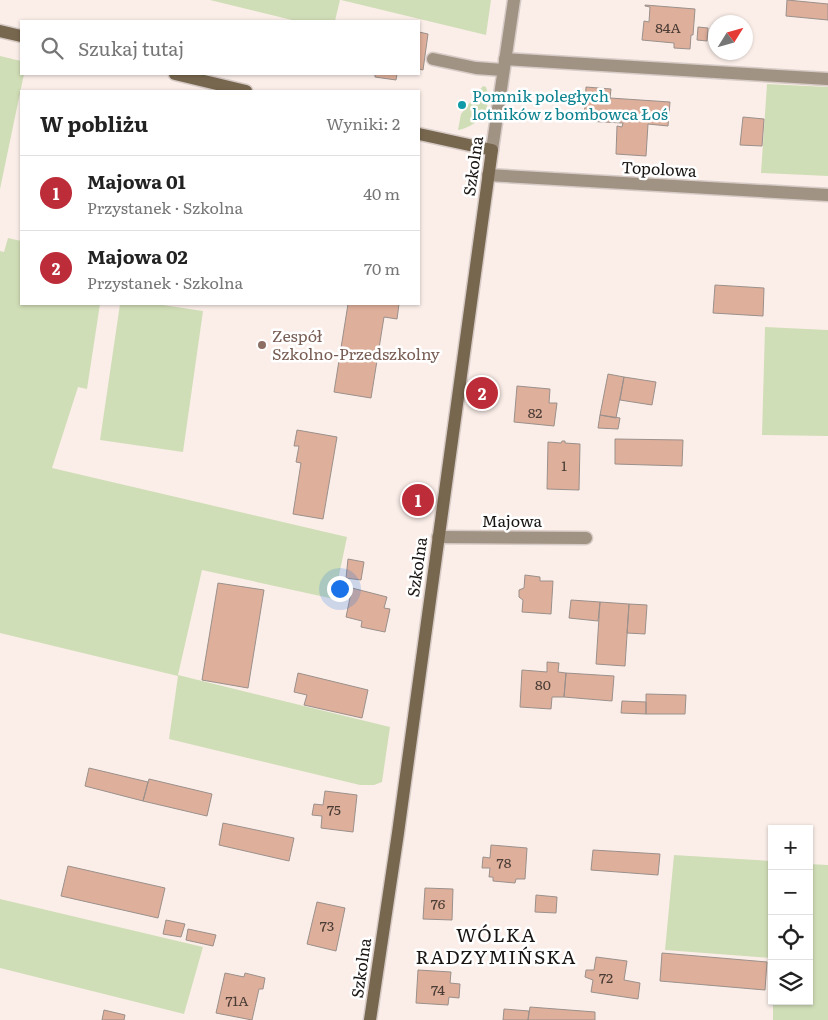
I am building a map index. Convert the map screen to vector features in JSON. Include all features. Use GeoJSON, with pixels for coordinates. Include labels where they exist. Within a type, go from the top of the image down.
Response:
{"type":"FeatureCollection","features":[{"type":"Feature","properties":{"kind":"street","name":"Szkolna"},"geometry":{"type":"LineString","coordinates":[[370,1020],[398,833],[488,175],[514,0]]}},
{"type":"Feature","properties":{"kind":"street"},"geometry":{"type":"LineString","coordinates":[[0,31],[20,36]]}},
{"type":"Feature","properties":{"kind":"street"},"geometry":{"type":"LineString","coordinates":[[433,59],[476,68],[504,65],[828,79]]}},
{"type":"Feature","properties":{"kind":"street"},"geometry":{"type":"LineString","coordinates":[[179,75],[242,90]]}},
{"type":"Feature","properties":{"kind":"street"},"geometry":{"type":"LineString","coordinates":[[420,134],[492,150]]}},
{"type":"Feature","properties":{"kind":"street","name":"Topolowa"},"geometry":{"type":"LineString","coordinates":[[488,175],[828,195]]}},
{"type":"Feature","properties":{"kind":"street","name":"Majowa"},"geometry":{"type":"LineString","coordinates":[[438,537],[586,538]]}},
{"type":"Feature","properties":{"kind":"green space"},"geometry":{"type":"Polygon","coordinates":[[[210,0],[340,0],[335,20],[292,20],[210,0]]]}},
{"type":"Feature","properties":{"kind":"green space"},"geometry":{"type":"Polygon","coordinates":[[[341,0],[491,0],[486,35],[341,0]]]}},
{"type":"Feature","properties":{"kind":"green space"},"geometry":{"type":"Polygon","coordinates":[[[0,56],[20,61],[20,75],[24,75],[0,189],[0,56]]]}},
{"type":"Feature","properties":{"kind":"green space"},"geometry":{"type":"Polygon","coordinates":[[[767,84],[828,87],[828,176],[761,173],[767,84]]]}},
{"type":"Feature","properties":{"kind":"green space"},"geometry":{"type":"Polygon","coordinates":[[[483,86],[486,87],[488,102],[483,115],[472,125],[458,130],[461,114],[483,86]]]}},
{"type":"Feature","properties":{"kind":"green space"},"geometry":{"type":"Polygon","coordinates":[[[8,238],[20,241],[20,305],[100,305],[87,389],[78,387],[52,468],[347,537],[334,599],[202,570],[178,675],[390,727],[382,782],[374,785],[360,785],[169,739],[178,676],[0,633],[0,251],[4,252],[8,238]]]}},
{"type":"Feature","properties":{"kind":"green space"},"geometry":{"type":"Polygon","coordinates":[[[120,305],[163,305],[203,311],[183,452],[100,440],[120,305]]]}},
{"type":"Feature","properties":{"kind":"green space"},"geometry":{"type":"Polygon","coordinates":[[[765,327],[828,330],[828,436],[762,435],[765,327]]]}},
{"type":"Feature","properties":{"kind":"green space"},"geometry":{"type":"Polygon","coordinates":[[[674,855],[768,861],[768,958],[665,950],[674,855]]]}},
{"type":"Feature","properties":{"kind":"green space"},"geometry":{"type":"Polygon","coordinates":[[[813,864],[828,865],[828,1020],[773,1020],[773,1005],[813,1005],[813,864]]]}},
{"type":"Feature","properties":{"kind":"green space"},"geometry":{"type":"Polygon","coordinates":[[[0,899],[203,947],[184,1014],[0,968],[0,899]]]}},
{"type":"Feature","properties":{"kind":"building"},"geometry":{"type":"Polygon","coordinates":[[[787,0],[828,4],[828,20],[786,16],[787,0]]]}},
{"type":"Feature","properties":{"kind":"building"},"geometry":{"type":"Polygon","coordinates":[[[645,5],[695,9],[690,49],[674,48],[674,43],[642,40],[644,21],[649,22],[650,7],[645,5]]]}},
{"type":"Feature","properties":{"kind":"building"},"geometry":{"type":"Polygon","coordinates":[[[698,27],[708,28],[707,41],[697,40],[698,27]]]}},
{"type":"Feature","properties":{"kind":"building"},"geometry":{"type":"Polygon","coordinates":[[[420,32],[428,34],[423,70],[420,69],[420,32]]]}},
{"type":"Feature","properties":{"kind":"building"},"geometry":{"type":"Polygon","coordinates":[[[375,75],[397,75],[396,80],[375,77],[375,75]]]}},
{"type":"Feature","properties":{"kind":"building"},"geometry":{"type":"Polygon","coordinates":[[[586,87],[611,89],[610,98],[670,102],[668,126],[648,124],[646,156],[616,154],[617,126],[622,127],[623,123],[584,121],[586,87]]]}},
{"type":"Feature","properties":{"kind":"building"},"geometry":{"type":"Polygon","coordinates":[[[743,117],[764,119],[762,146],[740,145],[743,117]]]}},
{"type":"Feature","properties":{"kind":"building"},"geometry":{"type":"Polygon","coordinates":[[[715,285],[764,288],[763,316],[713,313],[715,285]]]}},
{"type":"Feature","properties":{"kind":"building"},"geometry":{"type":"Polygon","coordinates":[[[348,305],[399,305],[397,319],[384,317],[371,398],[334,392],[348,305]]]}},
{"type":"Feature","properties":{"kind":"building"},"geometry":{"type":"Polygon","coordinates":[[[608,374],[624,377],[616,418],[600,415],[608,374]]]}},
{"type":"Feature","properties":{"kind":"building"},"geometry":{"type":"Polygon","coordinates":[[[624,377],[656,382],[652,405],[620,400],[624,377]]]}},
{"type":"Feature","properties":{"kind":"building"},"geometry":{"type":"Polygon","coordinates":[[[517,386],[550,389],[549,403],[557,403],[554,426],[514,422],[517,386]]]}},
{"type":"Feature","properties":{"kind":"building"},"geometry":{"type":"Polygon","coordinates":[[[600,415],[620,418],[618,429],[598,428],[600,415]]]}},
{"type":"Feature","properties":{"kind":"building"},"geometry":{"type":"Polygon","coordinates":[[[297,430],[337,437],[323,519],[293,514],[301,463],[296,462],[299,446],[294,446],[297,430]]]}},
{"type":"Feature","properties":{"kind":"building"},"geometry":{"type":"Polygon","coordinates":[[[615,439],[683,440],[682,466],[615,464],[615,439]]]}},
{"type":"Feature","properties":{"kind":"building"},"geometry":{"type":"Polygon","coordinates":[[[562,441],[580,444],[579,490],[547,489],[548,442],[561,443],[562,441]]]}},
{"type":"Feature","properties":{"kind":"building"},"geometry":{"type":"Polygon","coordinates":[[[348,559],[364,562],[361,580],[346,578],[348,559]]]}},
{"type":"Feature","properties":{"kind":"building"},"geometry":{"type":"Polygon","coordinates":[[[525,575],[540,577],[540,581],[553,581],[551,614],[522,612],[523,600],[519,597],[519,590],[524,588],[525,575]]]}},
{"type":"Feature","properties":{"kind":"building"},"geometry":{"type":"Polygon","coordinates":[[[218,583],[264,590],[248,688],[202,680],[218,583]]]}},
{"type":"Feature","properties":{"kind":"building"},"geometry":{"type":"Polygon","coordinates":[[[352,588],[387,597],[384,608],[390,609],[385,632],[361,627],[362,621],[346,617],[352,588]]]}},
{"type":"Feature","properties":{"kind":"building"},"geometry":{"type":"Polygon","coordinates":[[[571,600],[600,602],[598,621],[569,618],[571,600]]]}},
{"type":"Feature","properties":{"kind":"building"},"geometry":{"type":"Polygon","coordinates":[[[600,602],[629,604],[625,666],[596,664],[600,602]]]}},
{"type":"Feature","properties":{"kind":"building"},"geometry":{"type":"Polygon","coordinates":[[[629,604],[647,605],[645,634],[627,633],[629,604]]]}},
{"type":"Feature","properties":{"kind":"building"},"geometry":{"type":"Polygon","coordinates":[[[547,662],[559,663],[558,672],[566,673],[564,697],[552,697],[551,709],[520,707],[522,670],[547,672],[547,662]]]}},
{"type":"Feature","properties":{"kind":"building"},"geometry":{"type":"Polygon","coordinates":[[[298,673],[368,690],[362,718],[304,705],[307,695],[294,692],[298,673]]]}},
{"type":"Feature","properties":{"kind":"building"},"geometry":{"type":"Polygon","coordinates":[[[566,673],[614,676],[612,701],[564,697],[566,673]]]}},
{"type":"Feature","properties":{"kind":"building"},"geometry":{"type":"Polygon","coordinates":[[[646,694],[686,695],[685,714],[646,714],[646,694]]]}},
{"type":"Feature","properties":{"kind":"building"},"geometry":{"type":"Polygon","coordinates":[[[622,701],[646,702],[646,714],[621,713],[622,701]]]}},
{"type":"Feature","properties":{"kind":"building"},"geometry":{"type":"Polygon","coordinates":[[[89,768],[148,782],[143,801],[85,786],[89,768]]]}},
{"type":"Feature","properties":{"kind":"building"},"geometry":{"type":"Polygon","coordinates":[[[149,779],[212,794],[207,816],[143,801],[149,779]]]}},
{"type":"Feature","properties":{"kind":"building"},"geometry":{"type":"Polygon","coordinates":[[[325,791],[357,795],[353,832],[321,828],[322,816],[312,815],[314,804],[323,805],[325,791]]]}},
{"type":"Feature","properties":{"kind":"building"},"geometry":{"type":"Polygon","coordinates":[[[223,823],[294,838],[289,861],[219,845],[223,823]]]}},
{"type":"Feature","properties":{"kind":"building"},"geometry":{"type":"Polygon","coordinates":[[[491,845],[527,848],[525,879],[516,879],[515,883],[493,881],[493,877],[489,877],[490,868],[482,868],[483,857],[490,858],[491,845]]]}},
{"type":"Feature","properties":{"kind":"building"},"geometry":{"type":"Polygon","coordinates":[[[593,850],[660,854],[658,875],[591,870],[593,850]]]}},
{"type":"Feature","properties":{"kind":"building"},"geometry":{"type":"Polygon","coordinates":[[[68,866],[165,888],[158,918],[61,896],[68,866]]]}},
{"type":"Feature","properties":{"kind":"building"},"geometry":{"type":"Polygon","coordinates":[[[425,888],[453,889],[452,920],[423,919],[425,888]]]}},
{"type":"Feature","properties":{"kind":"building"},"geometry":{"type":"Polygon","coordinates":[[[536,895],[557,897],[556,913],[535,912],[536,895]]]}},
{"type":"Feature","properties":{"kind":"building"},"geometry":{"type":"Polygon","coordinates":[[[317,902],[345,908],[336,951],[307,944],[317,902]]]}},
{"type":"Feature","properties":{"kind":"building"},"geometry":{"type":"Polygon","coordinates":[[[166,920],[185,924],[181,937],[163,934],[166,920]]]}},
{"type":"Feature","properties":{"kind":"building"},"geometry":{"type":"Polygon","coordinates":[[[188,929],[216,935],[213,946],[186,940],[188,929]]]}},
{"type":"Feature","properties":{"kind":"building"},"geometry":{"type":"Polygon","coordinates":[[[662,953],[767,962],[765,990],[660,981],[662,953]]]}},
{"type":"Feature","properties":{"kind":"building"},"geometry":{"type":"Polygon","coordinates":[[[596,957],[627,961],[624,980],[640,983],[638,999],[591,992],[593,980],[585,977],[586,970],[594,970],[596,957]]]}},
{"type":"Feature","properties":{"kind":"building"},"geometry":{"type":"Polygon","coordinates":[[[418,970],[451,972],[450,983],[460,984],[459,998],[449,997],[448,1005],[416,1003],[418,970]]]}},
{"type":"Feature","properties":{"kind":"building"},"geometry":{"type":"Polygon","coordinates":[[[225,973],[244,977],[245,973],[265,978],[263,989],[259,989],[252,1020],[216,1013],[225,973]]]}},
{"type":"Feature","properties":{"kind":"building"},"geometry":{"type":"Polygon","coordinates":[[[530,1007],[595,1012],[595,1020],[528,1020],[530,1007]]]}},
{"type":"Feature","properties":{"kind":"building"},"geometry":{"type":"Polygon","coordinates":[[[504,1009],[529,1011],[528,1020],[503,1020],[504,1009]]]}},
{"type":"Feature","properties":{"kind":"building"},"geometry":{"type":"Polygon","coordinates":[[[104,1010],[125,1015],[124,1020],[102,1020],[104,1010]]]}},
{"type":"Feature","properties":{"kind":"place","name":"Pomnik poległych lotników z bombowca Łoś"},"geometry":{"type":"Point","coordinates":[462,105]}},
{"type":"Feature","properties":{"kind":"place","name":"Zespół Szkolno-Przedszkolny"},"geometry":{"type":"Point","coordinates":[262,345]}},
{"type":"Feature","properties":{"kind":"place","name":"Majowa 02"},"geometry":{"type":"Point","coordinates":[482,393]}},
{"type":"Feature","properties":{"kind":"place","name":"Majowa 01"},"geometry":{"type":"Point","coordinates":[418,500]}},
{"type":"Feature","properties":{"kind":"district","name":"WÓLKA RADZYMIŃSKA"},"geometry":{"type":"Point","coordinates":[496,946]}}]}
